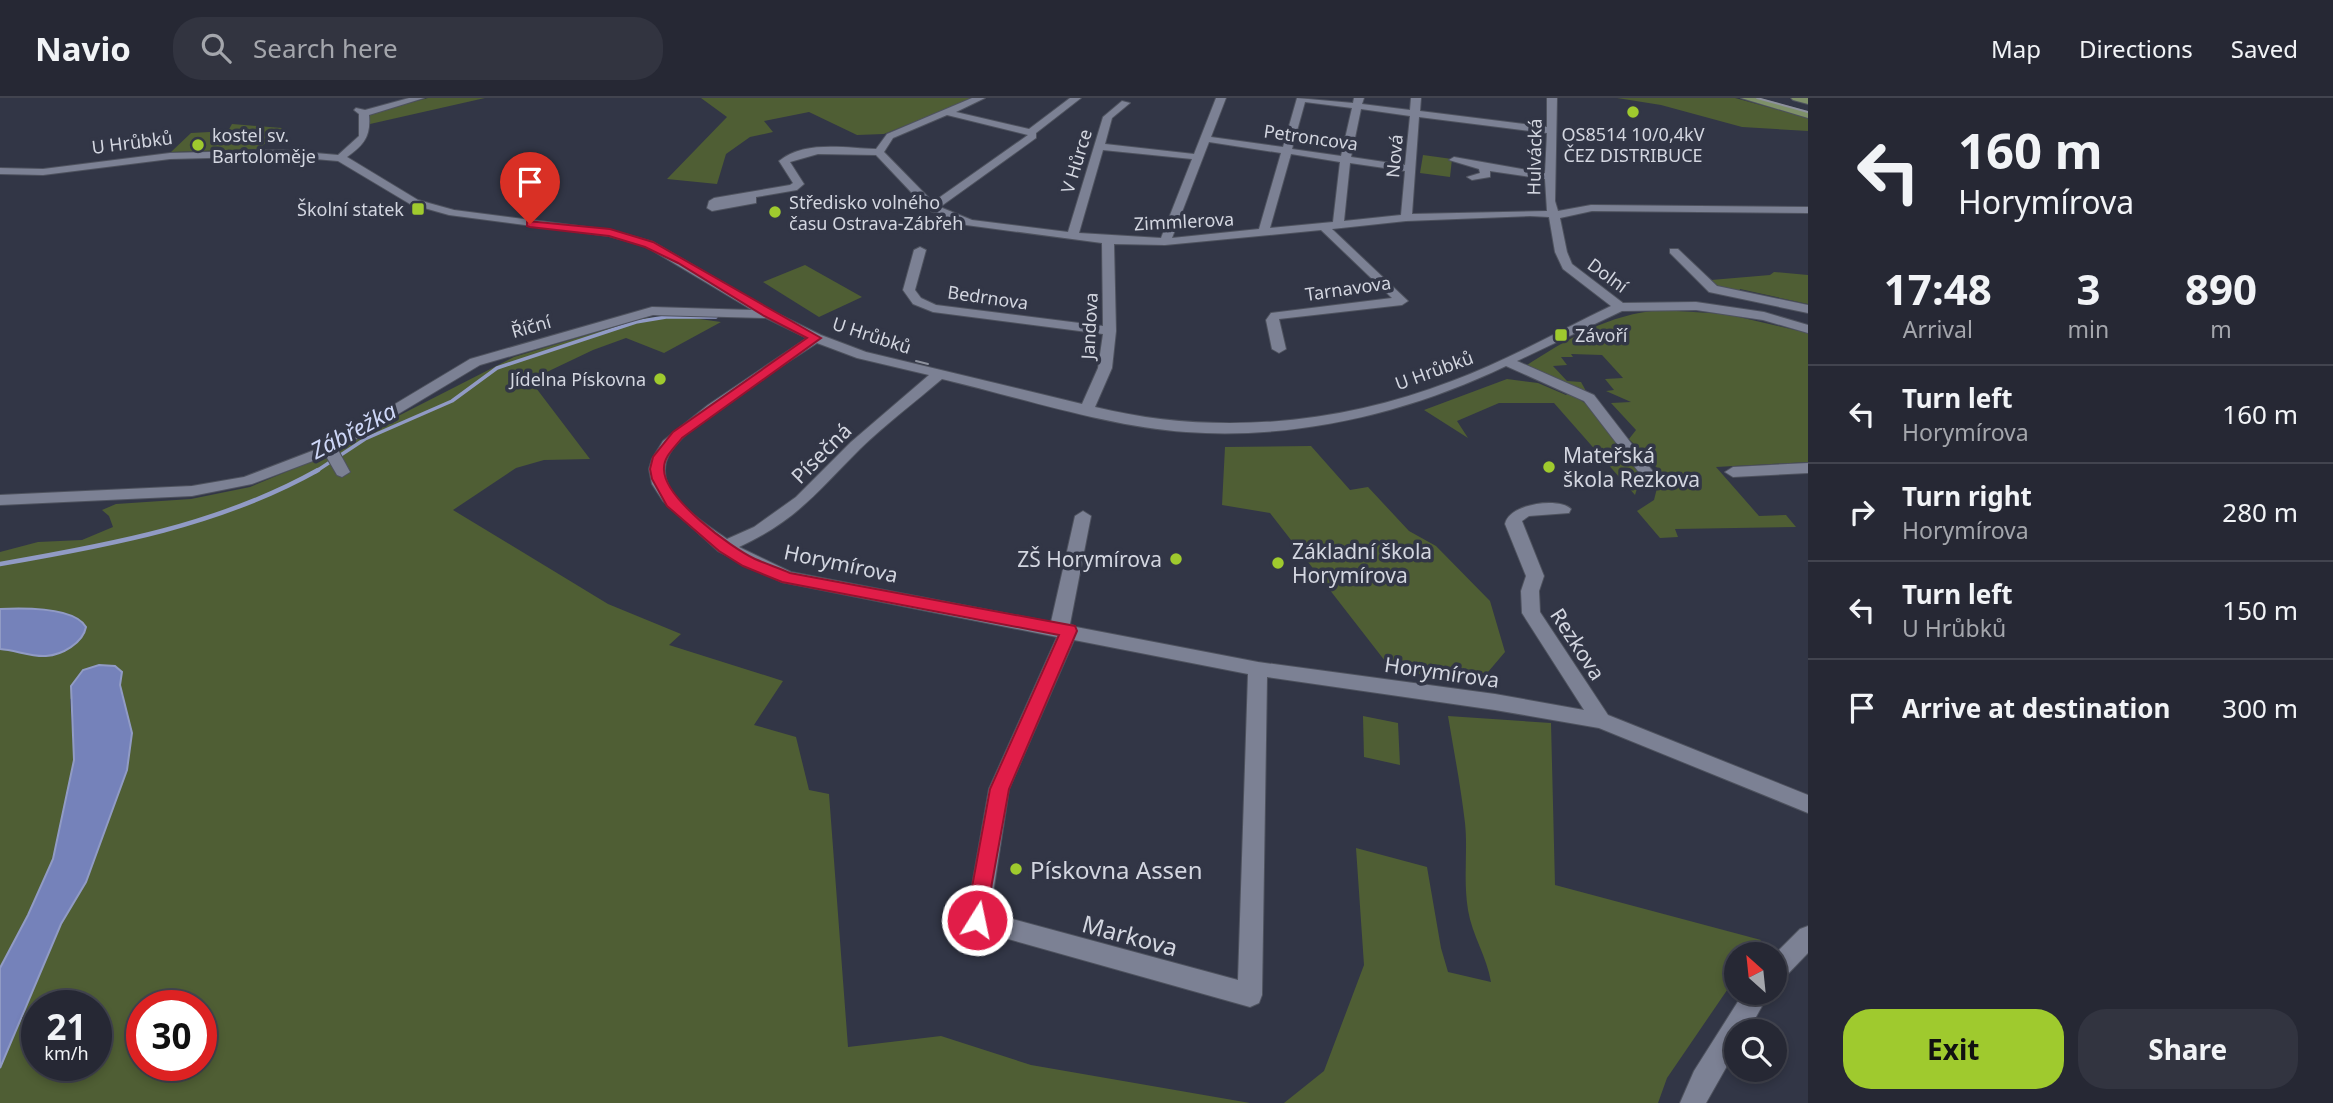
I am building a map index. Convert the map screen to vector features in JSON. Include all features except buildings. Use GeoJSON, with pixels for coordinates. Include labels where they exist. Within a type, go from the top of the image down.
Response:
{"type":"FeatureCollection","features":[{"type":"Feature","properties":{"kind":"main road"},"geometry":{"type":"LineString","coordinates":[[1746,98],[1808,115]]}},
{"type":"Feature","properties":{"kind":"main road"},"geometry":{"type":"LineString","coordinates":[[1796,98],[1808,102]]}},
{"type":"Feature","properties":{"kind":"street"},"geometry":{"type":"LineString","coordinates":[[340,158],[362,142],[366,130],[361,111],[419,98]]}},
{"type":"Feature","properties":{"kind":"street"},"geometry":{"type":"LineString","coordinates":[[714,201],[712,208],[752,201],[750,195],[793,188],[799,184],[784,161],[790,157],[814,152],[879,152],[890,136],[981,98]]}},
{"type":"Feature","properties":{"kind":"street"},"geometry":{"type":"LineString","coordinates":[[1031,132],[1076,98]]}},
{"type":"Feature","properties":{"kind":"street"},"geometry":{"type":"LineString","coordinates":[[1165,243],[1221,98]]}},
{"type":"Feature","properties":{"kind":"street"},"geometry":{"type":"LineString","coordinates":[[1263,234],[1302,98],[1358,102],[1416,113],[1552,131]]}},
{"type":"Feature","properties":{"kind":"street","name":"Nová"},"geometry":{"type":"LineString","coordinates":[[1406,218],[1416,98]]}},
{"type":"Feature","properties":{"kind":"street","name":"Hulvácká"},"geometry":{"type":"LineString","coordinates":[[1552,98],[1550,202],[1555,215]]}},
{"type":"Feature","properties":{"kind":"street"},"geometry":{"type":"LineString","coordinates":[[1331,226],[1358,102]]}},
{"type":"Feature","properties":{"kind":"street","name":"V Hůrce"},"geometry":{"type":"LineString","coordinates":[[1072,236],[1108,117],[1125,103]]}},
{"type":"Feature","properties":{"kind":"street"},"geometry":{"type":"LineString","coordinates":[[945,112],[1031,132]]}},
{"type":"Feature","properties":{"kind":"street"},"geometry":{"type":"LineString","coordinates":[[932,208],[1033,136],[1031,132]]}},
{"type":"Feature","properties":{"kind":"street","name":"Petroncova"},"geometry":{"type":"LineString","coordinates":[[1206,139],[1410,169]]}},
{"type":"Feature","properties":{"kind":"street"},"geometry":{"type":"LineString","coordinates":[[1098,146],[1198,157]]}},
{"type":"Feature","properties":{"kind":"street","name":"Zimmlerova"},"geometry":{"type":"LineString","coordinates":[[879,152],[932,208],[970,223],[1108,240],[1165,243],[1406,218],[1530,213],[1555,215]]}},
{"type":"Feature","properties":{"kind":"street","name":"U Hrůbků"},"geometry":{"type":"LineString","coordinates":[[0,171],[43,172],[170,156],[280,153],[340,158],[356,165],[389,189],[414,202],[453,213],[610,233],[649,244],[768,314],[816,338],[862,355],[1087,410],[1185,428],[1251,429],[1315,422],[1392,406],[1458,384],[1620,307]]}},
{"type":"Feature","properties":{"kind":"street"},"geometry":{"type":"LineString","coordinates":[[1454,160],[1550,177]]}},
{"type":"Feature","properties":{"kind":"street"},"geometry":{"type":"LineString","coordinates":[[1472,177],[1486,176],[1484,167]]}},
{"type":"Feature","properties":{"kind":"street"},"geometry":{"type":"LineString","coordinates":[[1555,215],[1614,207],[1808,210]]}},
{"type":"Feature","properties":{"kind":"street","name":"Dolní"},"geometry":{"type":"LineString","coordinates":[[1555,215],[1561,252],[1567,267],[1620,307],[1696,306],[1764,316],[1808,329]]}},
{"type":"Feature","properties":{"kind":"street","name":"Tarnavova"},"geometry":{"type":"LineString","coordinates":[[1279,349],[1272,320],[1275,316],[1402,301],[1331,226]]}},
{"type":"Feature","properties":{"kind":"street","name":"Jandova"},"geometry":{"type":"LineString","coordinates":[[1087,410],[1105,368],[1111,331],[1108,240]]}},
{"type":"Feature","properties":{"kind":"street","name":"Bedrnova"},"geometry":{"type":"LineString","coordinates":[[920,250],[909,290],[917,301],[1111,331]]}},
{"type":"Feature","properties":{"kind":"street"},"geometry":{"type":"LineString","coordinates":[[1674,251],[1713,289],[1808,309]]}},
{"type":"Feature","properties":{"kind":"street"},"geometry":{"type":"LineString","coordinates":[[1764,300],[1764,316]]}},
{"type":"Feature","properties":{"kind":"street","name":"Říční"},"geometry":{"type":"LineString","coordinates":[[0,500],[192,491],[247,481],[335,459],[475,362],[652,311],[768,314]]}},
{"type":"Feature","properties":{"kind":"street","name":"Horymírova"},"geometry":{"type":"LineString","coordinates":[[816,338],[678,435],[660,457],[657,469],[659,479],[672,503],[724,547],[748,562],[788,578],[1063,629],[1258,669],[1495,702],[1601,721],[1808,804]]}},
{"type":"Feature","properties":{"kind":"street"},"geometry":{"type":"LineString","coordinates":[[1508,362],[1589,398],[1646,472]]}},
{"type":"Feature","properties":{"kind":"street","name":"Písečná"},"geometry":{"type":"LineString","coordinates":[[724,547],[761,531],[802,501],[856,445],[938,375]]}},
{"type":"Feature","properties":{"kind":"street"},"geometry":{"type":"LineString","coordinates":[[1733,472],[1808,468]]}},
{"type":"Feature","properties":{"kind":"street","name":"Rezkova"},"geometry":{"type":"LineString","coordinates":[[1563,509],[1525,511],[1514,517],[1513,524],[1535,576],[1530,591],[1531,613],[1601,721]]}},
{"type":"Feature","properties":{"kind":"street"},"geometry":{"type":"LineString","coordinates":[[1063,629],[1083,516]]}},
{"type":"Feature","properties":{"kind":"street","name":"Markova"},"geometry":{"type":"LineString","coordinates":[[1063,629],[999,789],[977,920],[1251,995],[1258,669]]}},
{"type":"Feature","properties":{"kind":"street"},"geometry":{"type":"LineString","coordinates":[[1787,958],[1808,936]]}},
{"type":"Feature","properties":{"kind":"street"},"geometry":{"type":"LineString","coordinates":[[1693,1103],[1703,1080],[1750,1005]]}},
{"type":"Feature","properties":{"kind":"green space"},"geometry":{"type":"Polygon","coordinates":[[[428,98],[485,98],[370,124],[368,114],[428,98]]]}},
{"type":"Feature","properties":{"kind":"green space"},"geometry":{"type":"Polygon","coordinates":[[[701,98],[975,98],[884,134],[857,135],[809,112],[764,121],[773,132],[750,137],[726,154],[717,184],[667,179],[727,117],[701,98]]]}},
{"type":"Feature","properties":{"kind":"green space"},"geometry":{"type":"Polygon","coordinates":[[[1617,98],[1735,98],[1808,118],[1808,131],[1742,127],[1661,105],[1617,98]]]}},
{"type":"Feature","properties":{"kind":"green space"},"geometry":{"type":"Polygon","coordinates":[[[232,124],[282,128],[259,149],[171,152],[191,133],[228,131],[232,124]]]}},
{"type":"Feature","properties":{"kind":"green space"},"geometry":{"type":"Polygon","coordinates":[[[1423,155],[1452,159],[1450,177],[1420,173],[1423,155]]]}},
{"type":"Feature","properties":{"kind":"green space"},"geometry":{"type":"Polygon","coordinates":[[[805,265],[862,297],[819,317],[763,282],[805,265]]]}},
{"type":"Feature","properties":{"kind":"green space"},"geometry":{"type":"Polygon","coordinates":[[[1774,272],[1808,275],[1808,304],[1740,289],[1739,292],[1721,289],[1711,280],[1770,275],[1774,272]]]}},
{"type":"Feature","properties":{"kind":"green space"},"geometry":{"type":"Polygon","coordinates":[[[1661,310],[1726,314],[1808,333],[1808,462],[1716,467],[1759,516],[1786,515],[1796,527],[1675,529],[1678,537],[1660,538],[1637,511],[1654,500],[1661,472],[1629,439],[1636,430],[1611,403],[1631,402],[1606,391],[1614,390],[1605,379],[1623,378],[1602,355],[1571,354],[1573,357],[1561,357],[1567,365],[1553,366],[1567,381],[1581,382],[1586,391],[1524,367],[1556,347],[1606,322],[1661,310]]]}},
{"type":"Feature","properties":{"kind":"green space"},"geometry":{"type":"Polygon","coordinates":[[[671,315],[721,322],[664,353],[626,338],[593,350],[530,380],[590,459],[544,460],[516,468],[453,510],[608,604],[681,634],[669,645],[783,681],[754,725],[796,737],[809,790],[829,794],[848,1047],[941,1036],[1031,1065],[1250,1103],[0,1103],[0,1068],[21,1018],[21,1081],[112,1081],[112,990],[33,990],[61,924],[86,882],[124,697],[120,685],[70,699],[74,760],[53,859],[0,968],[0,649],[8,650],[68,614],[0,609],[0,552],[38,542],[82,540],[113,527],[109,516],[102,510],[116,504],[191,499],[250,487],[298,467],[514,357],[640,319],[671,315]]]}},
{"type":"Feature","properties":{"kind":"green space"},"geometry":{"type":"Polygon","coordinates":[[[1507,379],[1538,383],[1566,395],[1569,393],[1590,406],[1642,473],[1635,495],[1554,403],[1499,403],[1457,421],[1468,438],[1424,410],[1507,379]]]}},
{"type":"Feature","properties":{"kind":"green space"},"geometry":{"type":"Polygon","coordinates":[[[1311,446],[1350,490],[1368,487],[1409,531],[1436,546],[1490,601],[1505,652],[1488,672],[1464,680],[1392,670],[1270,513],[1222,505],[1225,447],[1311,446]]]}},
{"type":"Feature","properties":{"kind":"green space"},"geometry":{"type":"Polygon","coordinates":[[[1363,716],[1398,723],[1400,765],[1364,757],[1363,716]]]}},
{"type":"Feature","properties":{"kind":"green space"},"geometry":{"type":"Polygon","coordinates":[[[1448,716],[1551,723],[1555,885],[1761,940],[1724,942],[1724,995],[1667,1078],[1658,1103],[1284,1103],[1324,1071],[1364,965],[1356,848],[1427,867],[1441,948],[1448,972],[1491,982],[1468,910],[1465,823],[1448,716]]]}},
{"type":"Feature","properties":{"kind":"water"},"geometry":{"type":"Polygon","coordinates":[[[0,609],[59,612],[80,620],[86,627],[76,643],[65,651],[52,655],[0,649],[0,609]]]}},
{"type":"Feature","properties":{"kind":"water"},"geometry":{"type":"Polygon","coordinates":[[[99,665],[115,666],[122,672],[120,685],[132,733],[127,770],[86,882],[61,924],[33,990],[21,990],[21,1018],[0,1068],[0,968],[53,859],[74,760],[71,686],[83,670],[99,665]]]}},
{"type":"Feature","properties":{"kind":"waterway","name":"Zábřežka"},"geometry":{"type":"LineString","coordinates":[[315,472],[365,439],[452,401],[497,368],[636,322],[666,317],[716,317]]}},
{"type":"Feature","properties":{"kind":"waterway","name":"Zábřežka"},"geometry":{"type":"LineString","coordinates":[[0,564],[123,540],[203,519],[281,489],[318,470]]}},
{"type":"Feature","properties":{"kind":"tram line"},"geometry":{"type":"LineString","coordinates":[[1757,98],[1808,112]]}},
{"type":"Feature","properties":{"kind":"tram line"},"geometry":{"type":"LineString","coordinates":[[916,361],[928,364]]}},
{"type":"Feature","properties":{"kind":"place","name":"OS8514 10/0,4kV ČEZ DISTRIBUCE"},"geometry":{"type":"Point","coordinates":[1633,112]}},
{"type":"Feature","properties":{"kind":"place","name":"kostel sv. Bartoloměje"},"geometry":{"type":"Point","coordinates":[198,145]}},
{"type":"Feature","properties":{"kind":"place","name":"Školní statek"},"geometry":{"type":"Point","coordinates":[418,209]}},
{"type":"Feature","properties":{"kind":"place","name":"Středisko volného času Ostrava-Zábřeh"},"geometry":{"type":"Point","coordinates":[775,212]}},
{"type":"Feature","properties":{"kind":"place","name":"Závoří"},"geometry":{"type":"Point","coordinates":[1561,335]}},
{"type":"Feature","properties":{"kind":"place","name":"Jídelna Pískovna"},"geometry":{"type":"Point","coordinates":[660,379]}},
{"type":"Feature","properties":{"kind":"place","name":"Mateřská škola Rezkova"},"geometry":{"type":"Point","coordinates":[1549,467]}},
{"type":"Feature","properties":{"kind":"place","name":"ZŠ Horymírova"},"geometry":{"type":"Point","coordinates":[1176,559]}},
{"type":"Feature","properties":{"kind":"place","name":"Základní škola Horymírova"},"geometry":{"type":"Point","coordinates":[1278,563]}},
{"type":"Feature","properties":{"kind":"place","name":"Pískovna Assen"},"geometry":{"type":"Point","coordinates":[1016,869]}},
{"type":"Feature","properties":{"kind":"route"},"geometry":{"type":"LineString","coordinates":[[530,224],[610,233],[649,244],[768,314],[816,338],[678,435],[660,457],[657,469],[659,479],[672,503],[724,547],[766,571],[788,578],[1069,631],[999,789],[977,920]]}}]}
